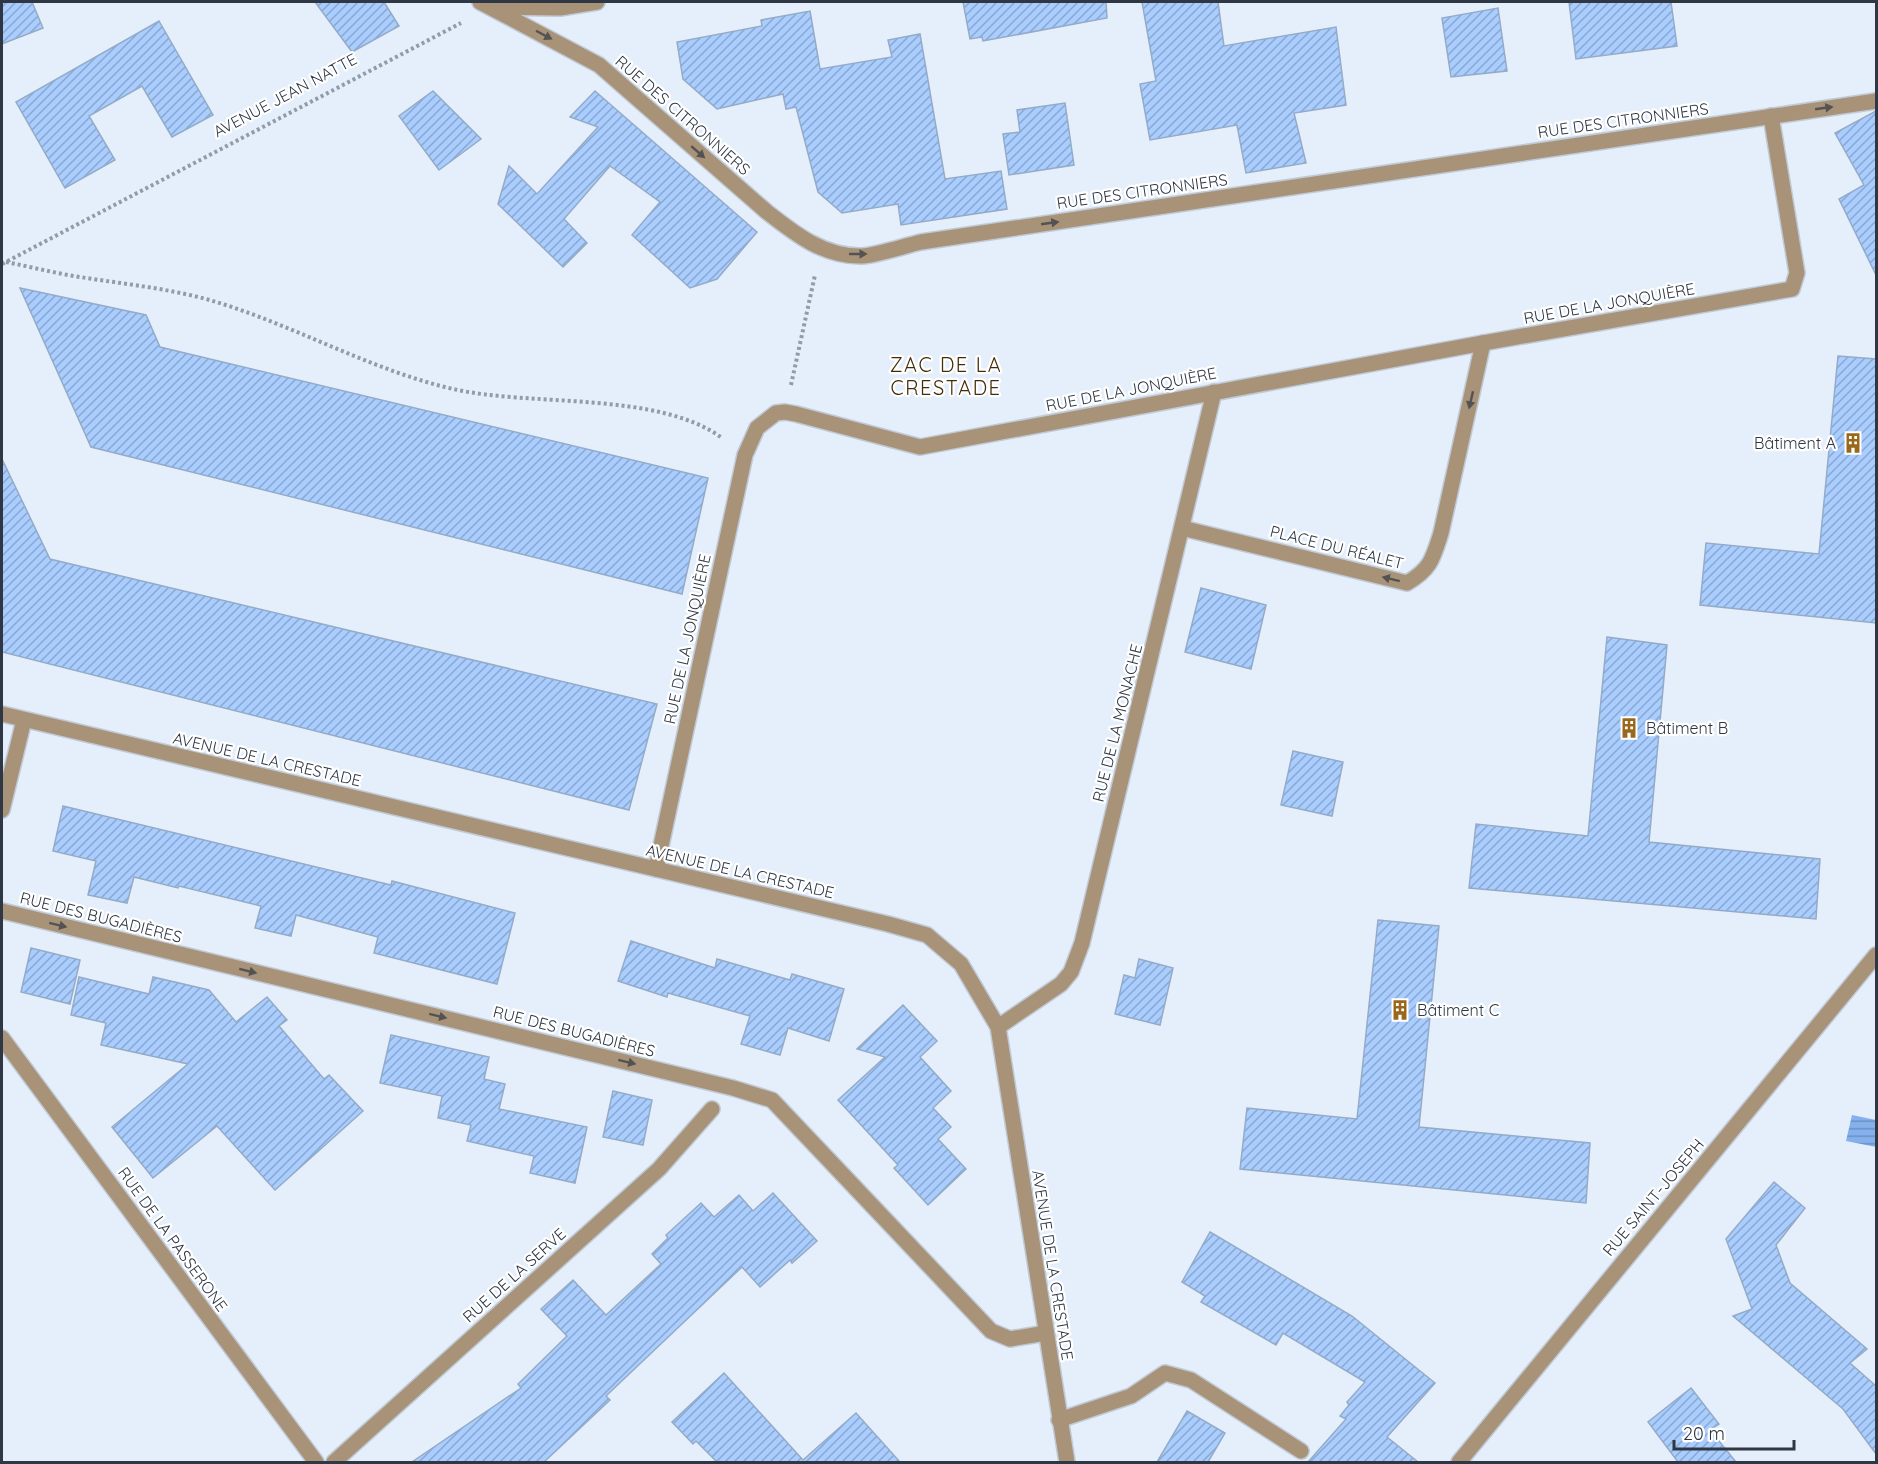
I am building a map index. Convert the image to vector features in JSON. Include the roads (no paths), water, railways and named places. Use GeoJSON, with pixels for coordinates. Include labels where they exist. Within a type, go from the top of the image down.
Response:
{"type":"FeatureCollection","features":[{"type":"Feature","properties":{"kind":"street"},"geometry":{"type":"LineString","coordinates":[[486,4],[560,8],[597,2]]}},
{"type":"Feature","properties":{"kind":"street","name":"RUE DES CITRONNIERS"},"geometry":{"type":"LineString","coordinates":[[486,4],[599,65],[796,235],[835,253],[863,256],[921,242],[1876,101]]}},
{"type":"Feature","properties":{"kind":"street","name":"RUE DE LA JONQUIÈRE"},"geometry":{"type":"LineString","coordinates":[[656,869],[745,455],[757,428],[776,412],[785,412],[920,447],[1483,343],[1791,289],[1797,273],[1771,116]]}},
{"type":"Feature","properties":{"kind":"street","name":"PLACE DU RÉALET"},"geometry":{"type":"LineString","coordinates":[[1182,528],[1407,583],[1421,575],[1432,561],[1441,533],[1483,343]]}},
{"type":"Feature","properties":{"kind":"street","name":"RUE DE LA MONACHE"},"geometry":{"type":"LineString","coordinates":[[998,1027],[1061,984],[1071,972],[1082,943],[1214,392]]}},
{"type":"Feature","properties":{"kind":"street","name":"AVENUE DE LA CRESTADE"},"geometry":{"type":"LineString","coordinates":[[2,714],[927,935],[961,964],[998,1027],[1067,1462]]}},
{"type":"Feature","properties":{"kind":"street"},"geometry":{"type":"LineString","coordinates":[[2,810],[24,720]]}},
{"type":"Feature","properties":{"kind":"street","name":"RUE DES BUGADIÈRES"},"geometry":{"type":"LineString","coordinates":[[2,911],[733,1088],[772,1100],[991,1331],[1010,1339],[1046,1333]]}},
{"type":"Feature","properties":{"kind":"street","name":"RUE SAINT-JOSEPH"},"geometry":{"type":"LineString","coordinates":[[1459,1462],[1876,955]]}},
{"type":"Feature","properties":{"kind":"street","name":"RUE DE LA PASSERONE"},"geometry":{"type":"LineString","coordinates":[[2,1038],[316,1462]]}},
{"type":"Feature","properties":{"kind":"street","name":"RUE DE LA SERVE"},"geometry":{"type":"LineString","coordinates":[[334,1462],[659,1169],[712,1109]]}},
{"type":"Feature","properties":{"kind":"street"},"geometry":{"type":"LineString","coordinates":[[1059,1420],[1131,1396],[1165,1373],[1191,1380],[1301,1451]]}},
{"type":"Feature","properties":{"kind":"water"},"geometry":{"type":"Polygon","coordinates":[[[1852,1115],[1876,1120],[1876,1147],[1846,1141],[1852,1115]]]}},
{"type":"Feature","properties":{"kind":"place","name":"Bâtiment A"},"geometry":{"type":"Point","coordinates":[1853,443]}},
{"type":"Feature","properties":{"kind":"place","name":"Bâtiment B"},"geometry":{"type":"Point","coordinates":[1629,728]}},
{"type":"Feature","properties":{"kind":"place","name":"Bâtiment C"},"geometry":{"type":"Point","coordinates":[1400,1010]}},
{"type":"Feature","properties":{"kind":"district","name":"ZAC DE LA CRESTADE"},"geometry":{"type":"Point","coordinates":[946,376]}}]}
